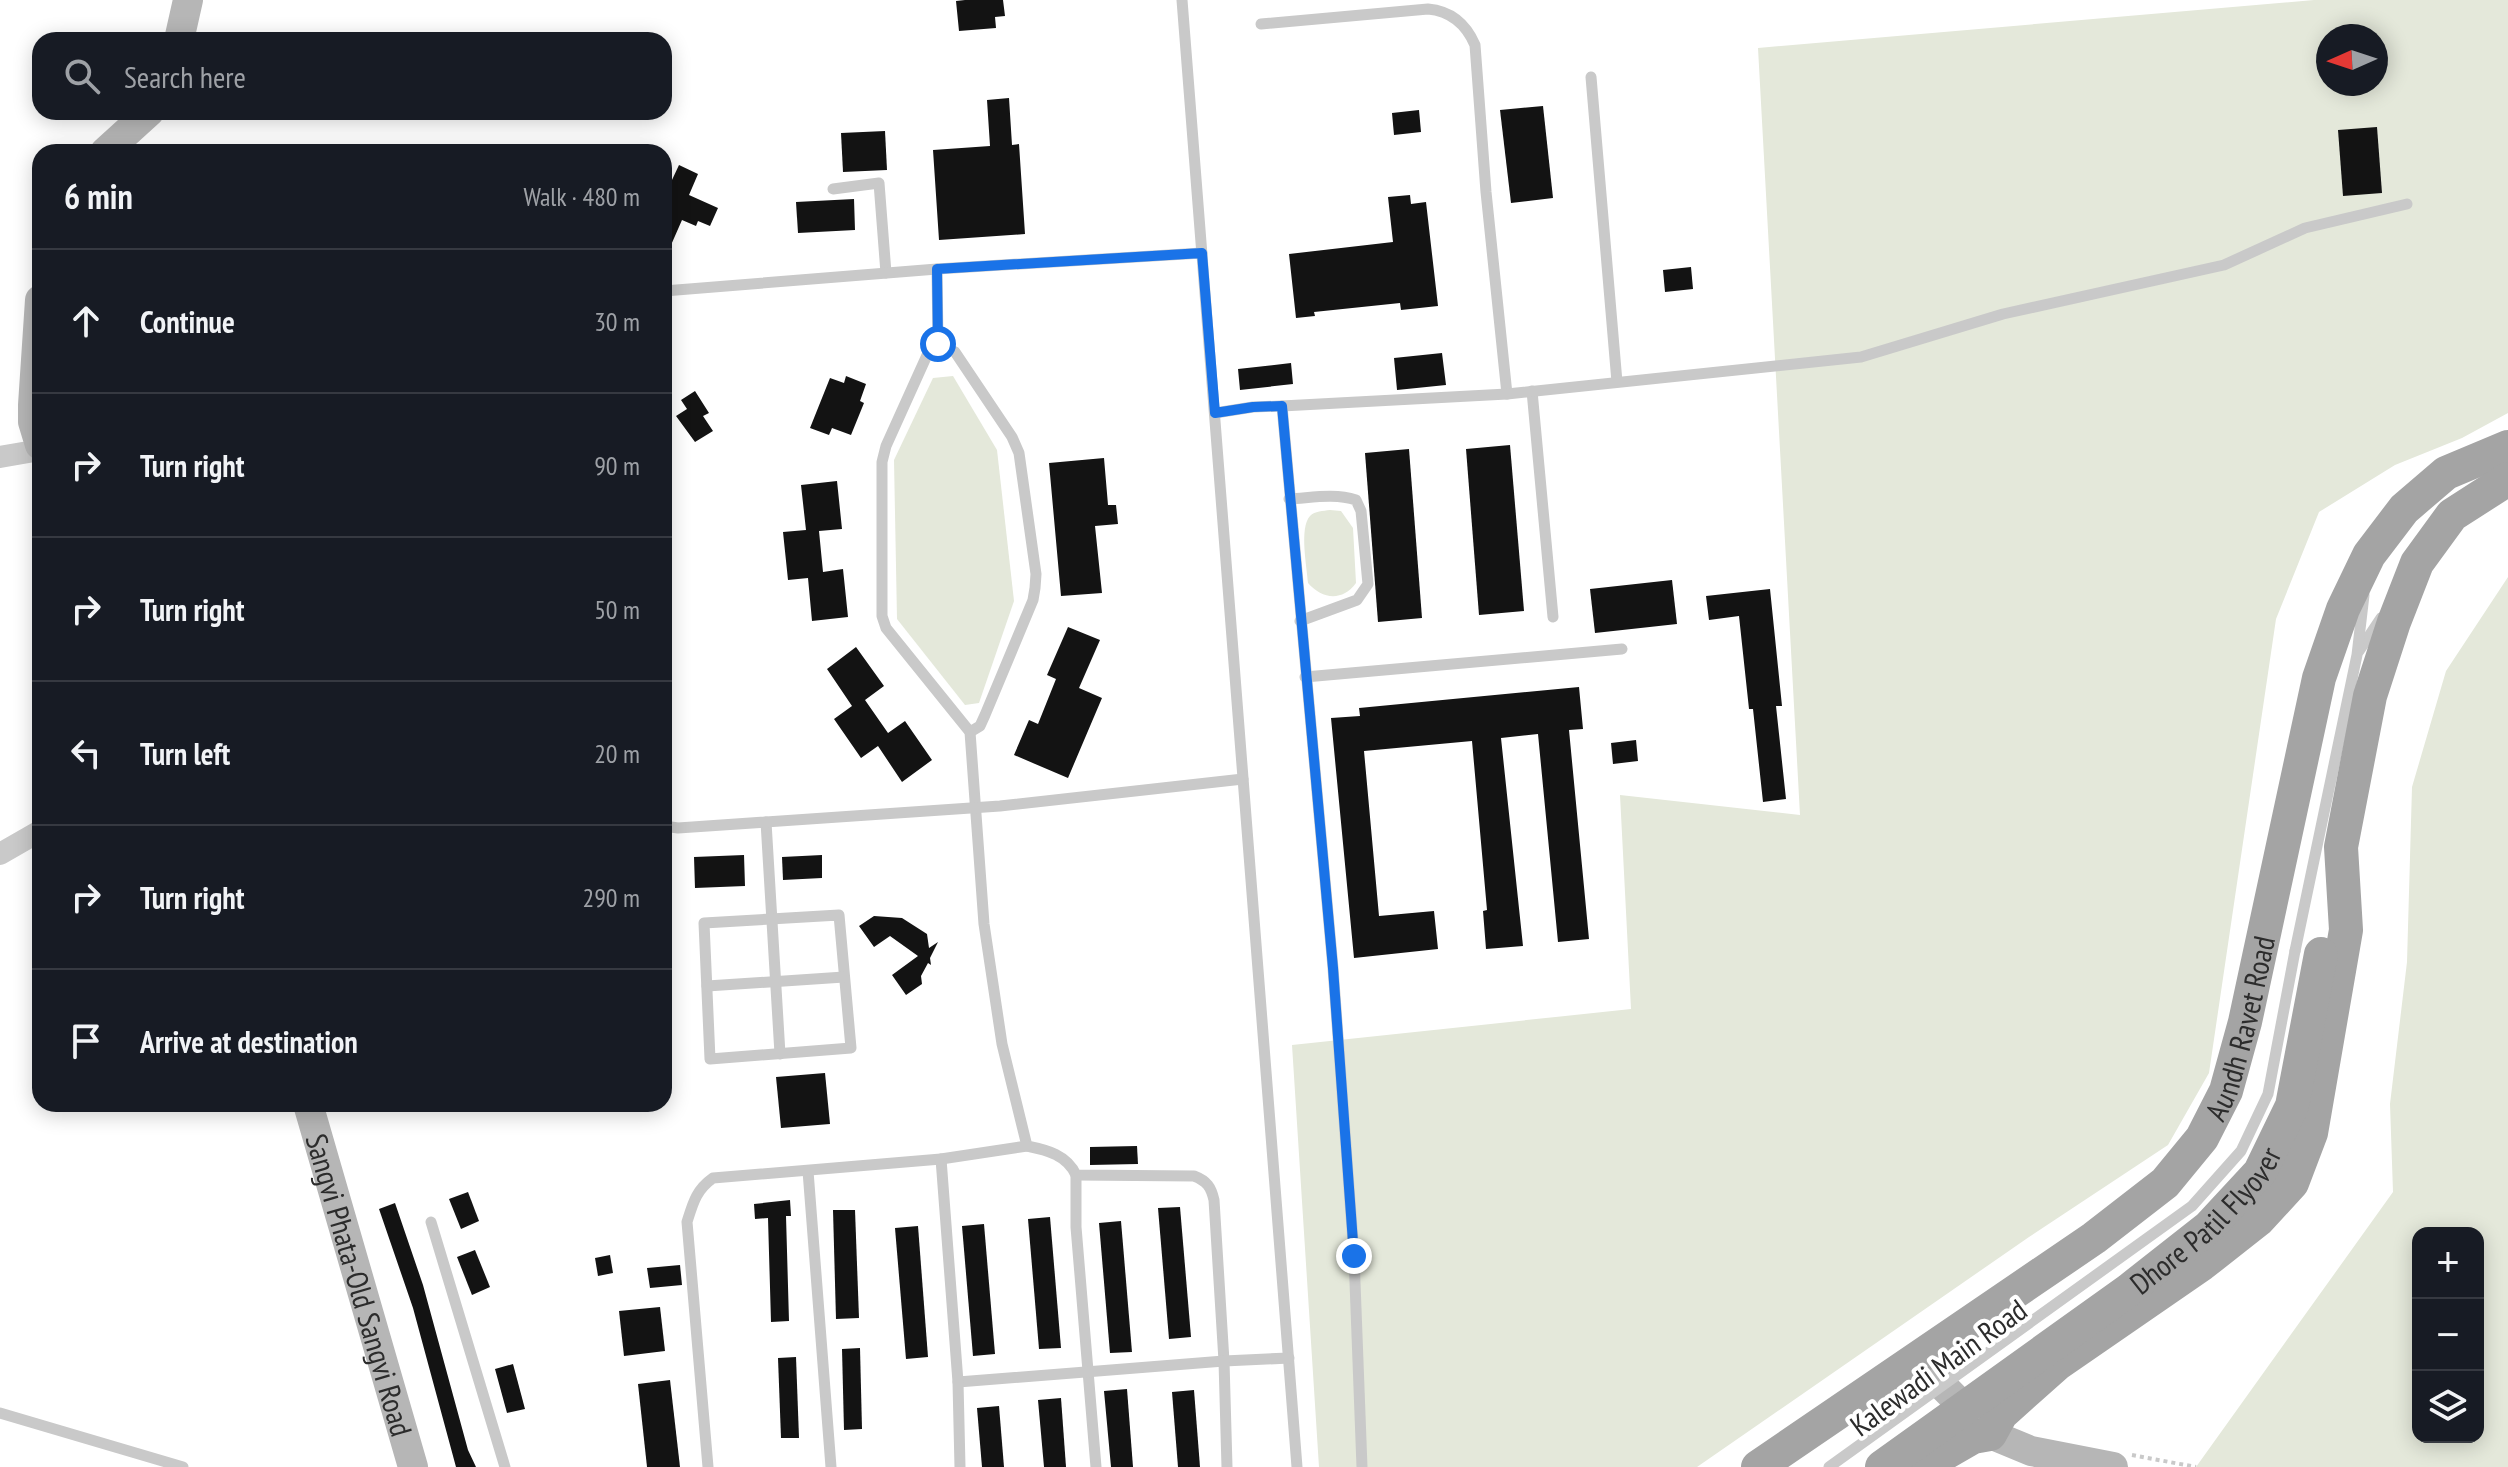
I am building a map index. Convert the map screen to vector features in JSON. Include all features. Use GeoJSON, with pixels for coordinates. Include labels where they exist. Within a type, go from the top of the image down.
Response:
{"type":"FeatureCollection","features":[{"type":"Feature","properties":{"kind":"main road"},"geometry":{"type":"LineString","coordinates":[[181,32],[188,0]]}},
{"type":"Feature","properties":{"kind":"main road"},"geometry":{"type":"LineString","coordinates":[[114,144],[140,120]]}},
{"type":"Feature","properties":{"kind":"main road","name":"Aundh Ravet Road"},"geometry":{"type":"LineString","coordinates":[[1758,1467],[2067,1255],[2165,1183],[2202,1138],[2226,1091],[2245,1022],[2319,678],[2343,609],[2369,555],[2404,509],[2446,473],[2508,447]]}},
{"type":"Feature","properties":{"kind":"main road"},"geometry":{"type":"LineString","coordinates":[[1990,1434],[2001,1414],[2057,1364],[2202,1264],[2258,1220],[2292,1183],[2311,1133],[2346,930],[2341,847],[2370,696],[2417,563],[2452,515],[2508,479]]}},
{"type":"Feature","properties":{"kind":"main road","name":"Dhore Patil Flyover"},"geometry":{"type":"LineString","coordinates":[[1882,1467],[2140,1281],[2209,1227],[2260,1172],[2292,1106],[2308,953],[2341,847]]}},
{"type":"Feature","properties":{"kind":"main road","name":"Sangvi Phata-Old Sangvi Road"},"geometry":{"type":"LineString","coordinates":[[310,1112],[413,1467]]}},
{"type":"Feature","properties":{"kind":"main road","name":"Kalewadi Main Road"},"geometry":{"type":"LineString","coordinates":[[1797,1467],[2025,1311],[2067,1255]]}},
{"type":"Feature","properties":{"kind":"main road"},"geometry":{"type":"LineString","coordinates":[[1932,1375],[1990,1434],[2031,1451],[2121,1461]]}},
{"type":"Feature","properties":{"kind":"main road"},"geometry":{"type":"LineString","coordinates":[[1921,1467],[1973,1437],[1990,1434]]}},
{"type":"Feature","properties":{"kind":"street"},"geometry":{"type":"LineString","coordinates":[[0,457],[32,449]]}},
{"type":"Feature","properties":{"kind":"street"},"geometry":{"type":"LineString","coordinates":[[0,854],[32,836]]}},
{"type":"Feature","properties":{"kind":"lane"},"geometry":{"type":"LineString","coordinates":[[1182,0],[1297,1467]]}},
{"type":"Feature","properties":{"kind":"lane"},"geometry":{"type":"LineString","coordinates":[[1261,24],[1428,9],[1444,10],[1469,30],[1475,45],[1486,192],[1507,394]]}},
{"type":"Feature","properties":{"kind":"lane"},"geometry":{"type":"LineString","coordinates":[[1591,77],[1617,382]]}},
{"type":"Feature","properties":{"kind":"lane"},"geometry":{"type":"LineString","coordinates":[[833,189],[879,183],[886,273]]}},
{"type":"Feature","properties":{"kind":"lane"},"geometry":{"type":"LineString","coordinates":[[1215,413],[1253,407],[1507,394],[1861,357],[2003,314],[2224,265],[2305,228],[2407,204]]}},
{"type":"Feature","properties":{"kind":"lane"},"geometry":{"type":"LineString","coordinates":[[672,290],[937,269],[1202,253]]}},
{"type":"Feature","properties":{"kind":"lane"},"geometry":{"type":"LineString","coordinates":[[937,269],[938,344],[928,353],[886,446],[882,462],[882,616],[886,628],[970,732],[988,954],[1002,1044],[1027,1146]]}},
{"type":"Feature","properties":{"kind":"lane"},"geometry":{"type":"LineString","coordinates":[[938,344],[955,352],[1012,437],[1019,453],[1036,574],[1033,600],[980,726],[970,732]]}},
{"type":"Feature","properties":{"kind":"lane"},"geometry":{"type":"LineString","coordinates":[[1532,391],[1553,617]]}},
{"type":"Feature","properties":{"kind":"lane"},"geometry":{"type":"LineString","coordinates":[[1282,406],[1333,968],[1354,1256],[1362,1467]]}},
{"type":"Feature","properties":{"kind":"lane"},"geometry":{"type":"LineString","coordinates":[[1289,499],[1335,496],[1356,500],[1361,511],[1368,584],[1357,600],[1300,621]]}},
{"type":"Feature","properties":{"kind":"lane"},"geometry":{"type":"LineString","coordinates":[[1829,1467],[2192,1206],[2241,1151],[2268,1094],[2308,953],[2357,655],[2369,555]]}},
{"type":"Feature","properties":{"kind":"lane"},"geometry":{"type":"LineString","coordinates":[[2357,655],[2417,563]]}},
{"type":"Feature","properties":{"kind":"lane"},"geometry":{"type":"LineString","coordinates":[[1305,677],[1622,649]]}},
{"type":"Feature","properties":{"kind":"lane"},"geometry":{"type":"LineString","coordinates":[[672,827],[976,807],[1243,779]]}},
{"type":"Feature","properties":{"kind":"lane"},"geometry":{"type":"LineString","coordinates":[[766,822],[780,1054]]}},
{"type":"Feature","properties":{"kind":"lane"},"geometry":{"type":"LineString","coordinates":[[839,915],[851,1048],[710,1059],[704,923],[772,918],[839,915]]}},
{"type":"Feature","properties":{"kind":"lane"},"geometry":{"type":"LineString","coordinates":[[707,986],[844,977]]}},
{"type":"Feature","properties":{"kind":"lane"},"geometry":{"type":"LineString","coordinates":[[708,1467],[687,1222],[694,1197],[702,1187],[713,1178],[941,1159],[1027,1146],[1064,1158],[1072,1165],[1076,1175],[1076,1227],[1096,1467]]}},
{"type":"Feature","properties":{"kind":"lane"},"geometry":{"type":"LineString","coordinates":[[941,1159],[958,1382],[960,1467]]}},
{"type":"Feature","properties":{"kind":"lane"},"geometry":{"type":"LineString","coordinates":[[808,1171],[831,1467]]}},
{"type":"Feature","properties":{"kind":"lane"},"geometry":{"type":"LineString","coordinates":[[1076,1175],[1194,1176],[1205,1180],[1211,1188],[1224,1361],[1227,1467]]}},
{"type":"Feature","properties":{"kind":"lane"},"geometry":{"type":"LineString","coordinates":[[431,1222],[505,1467]]}},
{"type":"Feature","properties":{"kind":"lane"},"geometry":{"type":"LineString","coordinates":[[958,1382],[1289,1358]]}},
{"type":"Feature","properties":{"kind":"lane"},"geometry":{"type":"LineString","coordinates":[[0,1413],[183,1467]]}},
{"type":"Feature","properties":{"kind":"path"},"geometry":{"type":"LineString","coordinates":[[2121,1461],[2196,1467]]}},
{"type":"Feature","properties":{"kind":"shaded area"},"geometry":{"type":"Polygon","coordinates":[[[2314,0],[2508,0],[2508,413],[2462,438],[2395,465],[2319,512],[2276,619],[2209,1073],[2168,1145],[2029,1237],[1697,1467],[1319,1467],[1292,1045],[1631,1009],[1620,795],[1800,815],[1758,48],[2314,0]]]}},
{"type":"Feature","properties":{"kind":"shaded area"},"geometry":{"type":"Polygon","coordinates":[[[953,376],[997,450],[1014,601],[979,703],[965,705],[897,619],[894,460],[933,378],[953,376]]]}},
{"type":"Feature","properties":{"kind":"shaded area"},"geometry":{"type":"Polygon","coordinates":[[[1330,510],[1341,511],[1353,528],[1356,583],[1338,596],[1319,592],[1308,583],[1305,558],[1305,529],[1310,516],[1330,510]]]}},
{"type":"Feature","properties":{"kind":"shaded area"},"geometry":{"type":"Polygon","coordinates":[[[2508,577],[2508,1467],[2196,1467],[2393,1192],[2390,1104],[2407,962],[2412,787],[2446,671],[2508,577]]]}},
{"type":"Feature","properties":{"kind":"building"},"geometry":{"type":"Polygon","coordinates":[[[1003,0],[1005,16],[995,17],[996,28],[959,31],[956,1],[1003,0]]]}},
{"type":"Feature","properties":{"kind":"building"},"geometry":{"type":"Polygon","coordinates":[[[1009,98],[1012,145],[1019,144],[1025,234],[939,240],[933,150],[990,146],[987,100],[1009,98]]]}},
{"type":"Feature","properties":{"kind":"building"},"geometry":{"type":"Polygon","coordinates":[[[1543,106],[1553,198],[1511,203],[1500,110],[1543,106]]]}},
{"type":"Feature","properties":{"kind":"building"},"geometry":{"type":"Polygon","coordinates":[[[1419,110],[1421,132],[1394,135],[1392,113],[1419,110]]]}},
{"type":"Feature","properties":{"kind":"building"},"geometry":{"type":"Polygon","coordinates":[[[2377,127],[2382,193],[2343,196],[2338,130],[2377,127]]]}},
{"type":"Feature","properties":{"kind":"building"},"geometry":{"type":"Polygon","coordinates":[[[885,131],[887,170],[843,172],[841,133],[885,131]]]}},
{"type":"Feature","properties":{"kind":"building"},"geometry":{"type":"Polygon","coordinates":[[[679,165],[698,174],[689,195],[718,208],[710,226],[698,221],[696,226],[682,220],[672,243],[672,180],[679,165]]]}},
{"type":"Feature","properties":{"kind":"building"},"geometry":{"type":"Polygon","coordinates":[[[1410,195],[1411,204],[1426,202],[1438,306],[1401,310],[1400,303],[1314,312],[1315,316],[1296,318],[1289,254],[1393,242],[1388,197],[1410,195]]]}},
{"type":"Feature","properties":{"kind":"building"},"geometry":{"type":"Polygon","coordinates":[[[854,199],[855,230],[798,233],[796,202],[854,199]]]}},
{"type":"Feature","properties":{"kind":"building"},"geometry":{"type":"Polygon","coordinates":[[[1691,267],[1693,289],[1665,292],[1663,270],[1691,267]]]}},
{"type":"Feature","properties":{"kind":"building"},"geometry":{"type":"Polygon","coordinates":[[[1442,353],[1446,385],[1397,390],[1394,358],[1442,353]]]}},
{"type":"Feature","properties":{"kind":"building"},"geometry":{"type":"Polygon","coordinates":[[[1291,363],[1293,384],[1240,390],[1238,369],[1291,363]]]}},
{"type":"Feature","properties":{"kind":"building"},"geometry":{"type":"Polygon","coordinates":[[[846,376],[866,384],[860,401],[864,403],[851,435],[832,428],[829,435],[810,428],[830,378],[844,383],[846,376]]]}},
{"type":"Feature","properties":{"kind":"building"},"geometry":{"type":"Polygon","coordinates":[[[695,391],[709,413],[703,416],[713,431],[695,442],[676,416],[687,409],[681,400],[695,391]]]}},
{"type":"Feature","properties":{"kind":"building"},"geometry":{"type":"Polygon","coordinates":[[[1510,445],[1524,611],[1479,615],[1466,449],[1510,445]]]}},
{"type":"Feature","properties":{"kind":"building"},"geometry":{"type":"Polygon","coordinates":[[[1409,449],[1422,618],[1378,622],[1365,453],[1409,449]]]}},
{"type":"Feature","properties":{"kind":"building"},"geometry":{"type":"Polygon","coordinates":[[[1104,458],[1108,505],[1116,505],[1118,524],[1095,526],[1102,593],[1061,596],[1049,463],[1104,458]]]}},
{"type":"Feature","properties":{"kind":"building"},"geometry":{"type":"Polygon","coordinates":[[[837,481],[842,529],[819,531],[823,572],[843,569],[848,617],[812,621],[808,578],[788,580],[783,532],[806,530],[801,485],[837,481]]]}},
{"type":"Feature","properties":{"kind":"building"},"geometry":{"type":"Polygon","coordinates":[[[1672,580],[1677,624],[1595,633],[1590,589],[1672,580]]]}},
{"type":"Feature","properties":{"kind":"building"},"geometry":{"type":"Polygon","coordinates":[[[1770,589],[1782,706],[1776,706],[1786,799],[1763,802],[1739,616],[1709,620],[1706,596],[1770,589]]]}},
{"type":"Feature","properties":{"kind":"building"},"geometry":{"type":"Polygon","coordinates":[[[1068,627],[1100,640],[1079,688],[1102,698],[1068,778],[1014,755],[1029,720],[1038,724],[1056,679],[1047,675],[1068,627]]]}},
{"type":"Feature","properties":{"kind":"building"},"geometry":{"type":"Polygon","coordinates":[[[856,647],[884,686],[865,700],[888,733],[905,721],[932,760],[902,782],[878,746],[861,758],[834,719],[852,706],[827,669],[856,647]]]}},
{"type":"Feature","properties":{"kind":"building"},"geometry":{"type":"Polygon","coordinates":[[[1579,687],[1583,729],[1569,730],[1589,939],[1558,942],[1538,734],[1501,738],[1523,946],[1486,949],[1483,911],[1487,910],[1472,741],[1364,751],[1379,916],[1434,911],[1438,949],[1354,958],[1331,718],[1360,716],[1359,708],[1579,687]]]}},
{"type":"Feature","properties":{"kind":"building"},"geometry":{"type":"Polygon","coordinates":[[[1636,740],[1638,761],[1613,764],[1611,743],[1636,740]]]}},
{"type":"Feature","properties":{"kind":"building"},"geometry":{"type":"Polygon","coordinates":[[[744,855],[745,886],[695,888],[694,857],[744,855]]]}},
{"type":"Feature","properties":{"kind":"building"},"geometry":{"type":"Polygon","coordinates":[[[822,855],[822,878],[783,880],[782,857],[822,855]]]}},
{"type":"Feature","properties":{"kind":"building"},"geometry":{"type":"Polygon","coordinates":[[[874,916],[902,918],[927,934],[929,948],[938,942],[930,958],[931,965],[928,963],[921,976],[922,984],[906,995],[892,975],[918,956],[890,936],[874,947],[859,926],[874,916]]]}},
{"type":"Feature","properties":{"kind":"building"},"geometry":{"type":"Polygon","coordinates":[[[825,1073],[830,1124],[781,1128],[776,1077],[825,1073]]]}},
{"type":"Feature","properties":{"kind":"building"},"geometry":{"type":"Polygon","coordinates":[[[1137,1146],[1138,1164],[1090,1165],[1090,1147],[1137,1146]]]}},
{"type":"Feature","properties":{"kind":"building"},"geometry":{"type":"Polygon","coordinates":[[[468,1192],[479,1221],[461,1229],[449,1199],[468,1192]]]}},
{"type":"Feature","properties":{"kind":"building"},"geometry":{"type":"Polygon","coordinates":[[[790,1200],[791,1216],[786,1216],[789,1321],[771,1322],[768,1218],[755,1219],[754,1204],[790,1200]]]}},
{"type":"Feature","properties":{"kind":"building"},"geometry":{"type":"Polygon","coordinates":[[[395,1203],[423,1285],[468,1450],[476,1467],[456,1467],[413,1308],[379,1209],[395,1203]]]}},
{"type":"Feature","properties":{"kind":"building"},"geometry":{"type":"Polygon","coordinates":[[[1180,1207],[1191,1337],[1169,1339],[1158,1208],[1180,1207]]]}},
{"type":"Feature","properties":{"kind":"building"},"geometry":{"type":"Polygon","coordinates":[[[833,1210],[855,1210],[859,1318],[836,1319],[833,1210]]]}},
{"type":"Feature","properties":{"kind":"building"},"geometry":{"type":"Polygon","coordinates":[[[1050,1217],[1061,1348],[1039,1349],[1028,1219],[1050,1217]]]}},
{"type":"Feature","properties":{"kind":"building"},"geometry":{"type":"Polygon","coordinates":[[[1121,1221],[1132,1352],[1110,1353],[1099,1223],[1121,1221]]]}},
{"type":"Feature","properties":{"kind":"building"},"geometry":{"type":"Polygon","coordinates":[[[984,1224],[995,1354],[973,1356],[962,1226],[984,1224]]]}},
{"type":"Feature","properties":{"kind":"building"},"geometry":{"type":"Polygon","coordinates":[[[918,1226],[928,1357],[906,1359],[895,1228],[918,1226]]]}},
{"type":"Feature","properties":{"kind":"building"},"geometry":{"type":"Polygon","coordinates":[[[475,1250],[490,1287],[472,1295],[457,1257],[475,1250]]]}},
{"type":"Feature","properties":{"kind":"building"},"geometry":{"type":"Polygon","coordinates":[[[610,1255],[613,1273],[598,1276],[595,1258],[610,1255]]]}},
{"type":"Feature","properties":{"kind":"building"},"geometry":{"type":"Polygon","coordinates":[[[680,1265],[682,1285],[650,1288],[647,1268],[680,1265]]]}},
{"type":"Feature","properties":{"kind":"building"},"geometry":{"type":"Polygon","coordinates":[[[660,1307],[665,1351],[624,1356],[619,1311],[660,1307]]]}},
{"type":"Feature","properties":{"kind":"building"},"geometry":{"type":"Polygon","coordinates":[[[860,1348],[862,1429],[844,1430],[842,1349],[860,1348]]]}},
{"type":"Feature","properties":{"kind":"building"},"geometry":{"type":"Polygon","coordinates":[[[796,1357],[799,1438],[781,1438],[778,1358],[796,1357]]]}},
{"type":"Feature","properties":{"kind":"building"},"geometry":{"type":"Polygon","coordinates":[[[513,1364],[525,1409],[507,1413],[495,1369],[513,1364]]]}},
{"type":"Feature","properties":{"kind":"building"},"geometry":{"type":"Polygon","coordinates":[[[670,1380],[680,1467],[647,1467],[638,1384],[670,1380]]]}},
{"type":"Feature","properties":{"kind":"building"},"geometry":{"type":"Polygon","coordinates":[[[1127,1389],[1133,1467],[1111,1467],[1104,1391],[1127,1389]]]}},
{"type":"Feature","properties":{"kind":"building"},"geometry":{"type":"Polygon","coordinates":[[[1194,1390],[1200,1467],[1178,1467],[1172,1392],[1194,1390]]]}},
{"type":"Feature","properties":{"kind":"building"},"geometry":{"type":"Polygon","coordinates":[[[1061,1398],[1066,1467],[1044,1467],[1038,1400],[1061,1398]]]}},
{"type":"Feature","properties":{"kind":"building"},"geometry":{"type":"Polygon","coordinates":[[[999,1406],[1004,1467],[982,1467],[977,1408],[999,1406]]]}},
{"type":"Feature","properties":{"kind":"route"},"geometry":{"type":"LineString","coordinates":[[938,344],[937,269],[1202,253],[1215,413],[1282,406],[1333,968],[1354,1256]]}}]}
